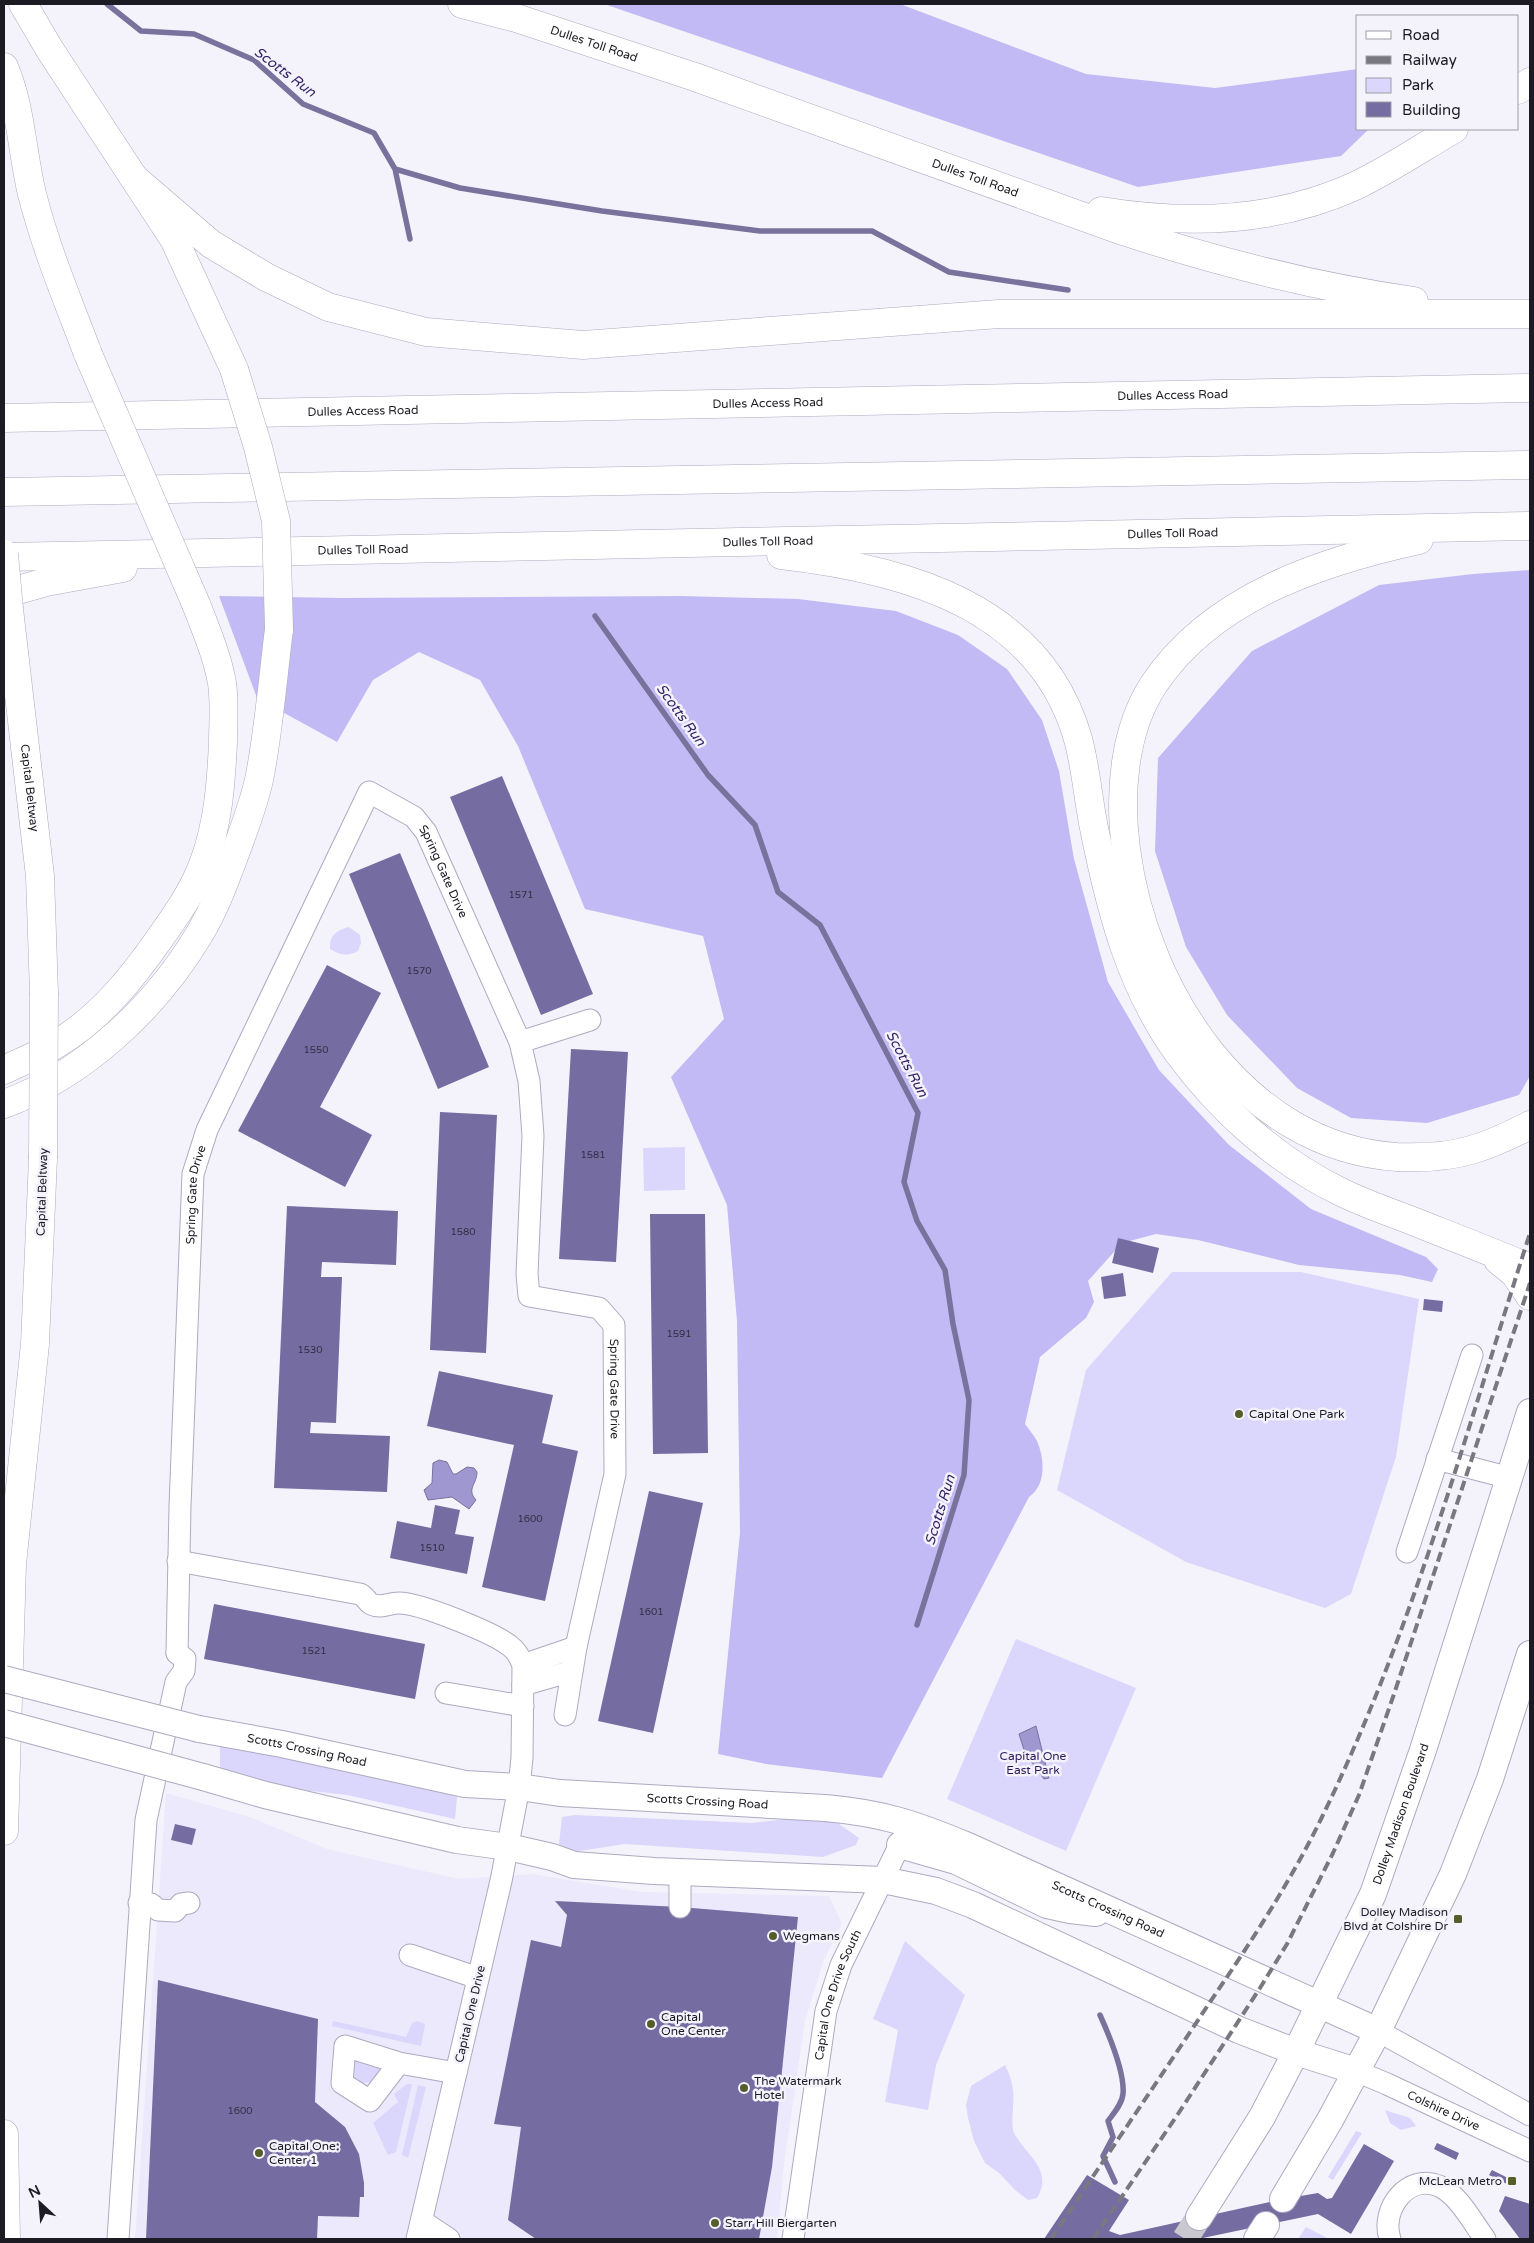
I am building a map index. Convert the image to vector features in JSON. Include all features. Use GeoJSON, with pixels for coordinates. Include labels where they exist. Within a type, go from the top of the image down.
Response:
{"type":"FeatureCollection","features":[{"type":"Feature","properties":{"kind":"highway"},"geometry":{"type":"LineString","coordinates":[[4,1104],[64,1074],[93,1053],[127,1024],[153,997],[200,933],[230,867],[247,822],[260,776],[279,629],[276,521],[258,447],[234,369],[174,239],[110,143],[23,4]]}},
{"type":"Feature","properties":{"kind":"highway","name":"Dulles Toll Road"},"geometry":{"type":"LineString","coordinates":[[462,4],[516,18],[694,77],[1131,234],[1190,253],[1260,271],[1390,297],[1461,307],[1530,313]]}},
{"type":"Feature","properties":{"kind":"highway"},"geometry":{"type":"LineString","coordinates":[[475,4],[516,18]]}},
{"type":"Feature","properties":{"kind":"highway"},"geometry":{"type":"LineString","coordinates":[[4,67],[13,88],[32,194],[56,271],[88,354],[196,604],[216,656],[222,683],[224,709],[219,805],[204,863],[189,895],[138,969],[115,996],[74,1033],[57,1044],[4,1070]]}},
{"type":"Feature","properties":{"kind":"highway"},"geometry":{"type":"LineString","coordinates":[[1519,89],[1530,82]]}},
{"type":"Feature","properties":{"kind":"highway"},"geometry":{"type":"LineString","coordinates":[[1007,188],[1070,206],[1133,215],[1207,220],[1251,216],[1312,202],[1356,185],[1452,130]]}},
{"type":"Feature","properties":{"kind":"highway"},"geometry":{"type":"LineString","coordinates":[[133,177],[211,244],[266,276],[328,307],[426,332],[583,345],[999,314],[1530,313]]}},
{"type":"Feature","properties":{"kind":"highway","name":"Dulles Access Road"},"geometry":{"type":"LineString","coordinates":[[4,418],[1530,388]]}},
{"type":"Feature","properties":{"kind":"highway"},"geometry":{"type":"LineString","coordinates":[[4,492],[1530,465]]}},
{"type":"Feature","properties":{"kind":"highway"},"geometry":{"type":"LineString","coordinates":[[1497,526],[1416,541],[1330,563],[1268,590],[1225,615],[1196,636],[1173,659],[1154,685],[1139,714],[1125,773],[1125,835],[1130,875],[1140,914],[1153,952],[1170,989],[1193,1027],[1219,1063],[1266,1106],[1306,1132],[1332,1144],[1366,1153],[1388,1156],[1436,1157],[1469,1151],[1501,1140],[1530,1125]]}},
{"type":"Feature","properties":{"kind":"highway","name":"Dulles Toll Road"},"geometry":{"type":"LineString","coordinates":[[4,556],[1530,526]]}},
{"type":"Feature","properties":{"kind":"highway"},"geometry":{"type":"LineString","coordinates":[[643,544],[720,548],[795,557],[883,573],[925,586],[962,601],[990,617],[1018,639],[1040,663],[1054,684],[1072,721],[1084,769],[1107,887],[1126,957],[1150,1006],[1180,1054],[1213,1094],[1245,1126],[1275,1152],[1341,1192],[1530,1268]]}},
{"type":"Feature","properties":{"kind":"highway"},"geometry":{"type":"LineString","coordinates":[[6,601],[46,582],[132,567],[251,552]]}},
{"type":"Feature","properties":{"kind":"highway","name":"Capital Beltway"},"geometry":{"type":"LineString","coordinates":[[4,556],[6,601],[40,876],[44,993],[43,1158],[36,1334],[12,1564],[4,1831]]}},
{"type":"Feature","properties":{"kind":"highway"},"geometry":{"type":"LineString","coordinates":[[1478,1247],[1515,1274],[1530,1296]]}},
{"type":"Feature","properties":{"kind":"highway"},"geometry":{"type":"LineString","coordinates":[[4,2134],[6,2239]]}},
{"type":"Feature","properties":{"kind":"main road","name":"Dolley Madison Boulevard"},"geometry":{"type":"LineString","coordinates":[[1200,2217],[1262,2116],[1320,2006],[1373,1894],[1423,1750],[1530,1412]]}},
{"type":"Feature","properties":{"kind":"main road"},"geometry":{"type":"LineString","coordinates":[[1283,2199],[1330,2120],[1378,2031],[1456,1865],[1490,1779],[1530,1654]]}},
{"type":"Feature","properties":{"kind":"main road","name":"Scotts Crossing Road"},"geometry":{"type":"LineString","coordinates":[[4,1679],[199,1729],[465,1784],[519,1787],[560,1793],[860,1811],[905,1834],[968,1846],[1378,2031]]}},
{"type":"Feature","properties":{"kind":"main road"},"geometry":{"type":"LineString","coordinates":[[4,1723],[265,1795],[457,1840],[508,1847],[552,1857],[574,1865],[883,1880],[936,1891],[973,1905],[1231,2026],[1296,2052],[1356,2072]]}},
{"type":"Feature","properties":{"kind":"street","name":"Spring Gate Drive"},"geometry":{"type":"LineString","coordinates":[[145,1904],[146,1820],[176,1682],[184,1670],[185,1660],[177,1653],[178,1561],[193,1174],[206,1130],[369,792],[414,817],[426,832],[520,1042],[529,1081],[533,1136],[527,1274],[529,1296],[599,1308],[614,1325],[614,1474],[576,1646],[564,1715]]}},
{"type":"Feature","properties":{"kind":"street"},"geometry":{"type":"LineString","coordinates":[[520,1042],[590,1020]]}},
{"type":"Feature","properties":{"kind":"street"},"geometry":{"type":"LineString","coordinates":[[1407,1552],[1436,1459],[1472,1355]]}},
{"type":"Feature","properties":{"kind":"street"},"geometry":{"type":"LineString","coordinates":[[1436,1459],[1510,1478]]}},
{"type":"Feature","properties":{"kind":"street"},"geometry":{"type":"LineString","coordinates":[[178,1561],[363,1596],[371,1604],[385,1606],[398,1603],[420,1607],[497,1638],[515,1650],[523,1685],[522,1758],[519,1787]]}},
{"type":"Feature","properties":{"kind":"street"},"geometry":{"type":"LineString","coordinates":[[523,1685],[576,1646]]}},
{"type":"Feature","properties":{"kind":"street"},"geometry":{"type":"LineString","coordinates":[[446,1693],[523,1685],[572,1671]]}},
{"type":"Feature","properties":{"kind":"street","name":"Capital One Drive"},"geometry":{"type":"LineString","coordinates":[[419,2230],[508,1847],[519,1787]]}},
{"type":"Feature","properties":{"kind":"street","name":"Capital One Drive South"},"geometry":{"type":"LineString","coordinates":[[793,2239],[826,2011],[841,1965],[905,1834]]}},
{"type":"Feature","properties":{"kind":"street"},"geometry":{"type":"LineString","coordinates":[[680,1871],[680,1907]]}},
{"type":"Feature","properties":{"kind":"street"},"geometry":{"type":"LineString","coordinates":[[118,2239],[145,1904],[158,1910],[175,1911],[185,1903]]}},
{"type":"Feature","properties":{"kind":"street"},"geometry":{"type":"LineString","coordinates":[[410,1955],[478,1978]]}},
{"type":"Feature","properties":{"kind":"street"},"geometry":{"type":"LineString","coordinates":[[1378,2031],[1530,2115]]}},
{"type":"Feature","properties":{"kind":"street"},"geometry":{"type":"LineString","coordinates":[[399,2063],[456,2073]]}},
{"type":"Feature","properties":{"kind":"street","name":"Colshire Drive"},"geometry":{"type":"LineString","coordinates":[[1356,2072],[1387,2084],[1530,2151]]}},
{"type":"Feature","properties":{"kind":"street"},"geometry":{"type":"LineString","coordinates":[[1390,2239],[1386,2222],[1392,2205],[1402,2194],[1414,2187],[1433,2185],[1439,2186],[1453,2198],[1485,2239]]}},
{"type":"Feature","properties":{"kind":"street"},"geometry":{"type":"LineString","coordinates":[[419,2230],[449,2239]]}},
{"type":"Feature","properties":{"kind":"shaded area"},"geometry":{"type":"Polygon","coordinates":[[[604,4],[900,4],[1086,74],[1215,88],[1356,69],[1356,130],[1368,130],[1341,156],[1138,187],[604,4]]]}},
{"type":"Feature","properties":{"kind":"shaded area"},"geometry":{"type":"Polygon","coordinates":[[[1530,570],[1530,1076],[1519,1095],[1427,1123],[1351,1118],[1297,1088],[1227,1015],[1186,947],[1155,851],[1158,758],[1252,651],[1379,585],[1473,574],[1530,570]]]}},
{"type":"Feature","properties":{"kind":"shaded area"},"geometry":{"type":"Polygon","coordinates":[[[219,596],[342,598],[681,596],[798,599],[896,611],[958,635],[1007,669],[1042,720],[1059,771],[1074,859],[1108,982],[1159,1070],[1229,1145],[1311,1209],[1426,1257],[1438,1269],[1432,1282],[1400,1275],[1299,1265],[1198,1240],[1156,1234],[1122,1243],[1088,1281],[1094,1302],[1086,1318],[1040,1357],[1025,1424],[1037,1441],[1042,1456],[1042,1472],[1039,1486],[1029,1497],[882,1778],[766,1764],[718,1754],[740,1533],[737,1321],[727,1205],[671,1077],[724,1019],[703,936],[585,909],[518,746],[480,680],[419,652],[373,680],[337,742],[257,698],[219,596]]]}},
{"type":"Feature","properties":{"kind":"shaded area"},"geometry":{"type":"Polygon","coordinates":[[[439,1460],[447,1462],[453,1474],[467,1467],[474,1468],[477,1472],[472,1489],[476,1500],[469,1509],[452,1497],[428,1500],[424,1490],[432,1483],[433,1463],[439,1460]]]}},
{"type":"Feature","properties":{"kind":"shaded area"},"geometry":{"type":"Polygon","coordinates":[[[1036,1726],[1049,1778],[1044,1779],[1025,1753],[1019,1734],[1036,1726]]]}},
{"type":"Feature","properties":{"kind":"shaded area"},"geometry":{"type":"Polygon","coordinates":[[[166,1793],[250,1817],[327,1849],[459,1879],[532,1874],[642,1892],[829,1896],[842,1924],[823,1962],[805,2021],[784,2164],[777,2239],[135,2239],[166,1793]]]}},
{"type":"Feature","properties":{"kind":"green space"},"geometry":{"type":"Polygon","coordinates":[[[349,927],[360,935],[361,943],[358,951],[343,954],[330,949],[332,937],[349,927]]]}},
{"type":"Feature","properties":{"kind":"green space"},"geometry":{"type":"Polygon","coordinates":[[[685,1147],[685,1190],[644,1191],[643,1148],[685,1147]]]}},
{"type":"Feature","properties":{"kind":"green space","name":"Capital One Park"},"geometry":{"type":"Polygon","coordinates":[[[1172,1272],[1301,1272],[1419,1299],[1396,1457],[1351,1594],[1325,1608],[1186,1562],[1057,1490],[1086,1370],[1172,1272]]]}},
{"type":"Feature","properties":{"kind":"green space","name":"Capital One East Park"},"geometry":{"type":"Polygon","coordinates":[[[1016,1639],[1136,1688],[1066,1851],[947,1799],[1016,1639]]]}},
{"type":"Feature","properties":{"kind":"green space"},"geometry":{"type":"Polygon","coordinates":[[[220,1746],[405,1780],[457,1797],[455,1819],[347,1795],[293,1789],[220,1769],[220,1746]]]}},
{"type":"Feature","properties":{"kind":"green space"},"geometry":{"type":"Polygon","coordinates":[[[575,1815],[752,1823],[813,1816],[839,1824],[859,1838],[856,1845],[823,1857],[625,1844],[573,1852],[559,1844],[562,1817],[575,1815]]]}},
{"type":"Feature","properties":{"kind":"green space"},"geometry":{"type":"Polygon","coordinates":[[[905,1941],[965,1995],[936,2065],[928,2110],[885,2102],[898,2030],[873,2019],[905,1941]]]}},
{"type":"Feature","properties":{"kind":"green space"},"geometry":{"type":"Polygon","coordinates":[[[333,2021],[406,2037],[412,2023],[417,2021],[425,2024],[421,2046],[332,2026],[333,2021]]]}},
{"type":"Feature","properties":{"kind":"green space"},"geometry":{"type":"Polygon","coordinates":[[[357,2058],[381,2063],[383,2072],[370,2082],[361,2083],[350,2072],[351,2061],[357,2058]]]}},
{"type":"Feature","properties":{"kind":"green space"},"geometry":{"type":"Polygon","coordinates":[[[1005,2065],[1013,2090],[1012,2124],[1014,2133],[1036,2163],[1042,2179],[1037,2198],[1028,2200],[1015,2190],[999,2173],[985,2163],[974,2141],[968,2118],[966,2105],[971,2086],[1005,2065]]]}},
{"type":"Feature","properties":{"kind":"green space"},"geometry":{"type":"Polygon","coordinates":[[[407,2084],[412,2084],[396,2152],[388,2155],[373,2123],[398,2102],[394,2094],[407,2084]]]}},
{"type":"Feature","properties":{"kind":"green space"},"geometry":{"type":"Polygon","coordinates":[[[418,2085],[426,2087],[408,2158],[402,2155],[418,2085]]]}},
{"type":"Feature","properties":{"kind":"green space"},"geometry":{"type":"Polygon","coordinates":[[[1385,2110],[1410,2118],[1416,2126],[1401,2130],[1390,2123],[1385,2110]]]}},
{"type":"Feature","properties":{"kind":"green space"},"geometry":{"type":"Polygon","coordinates":[[[1356,2131],[1362,2133],[1333,2180],[1328,2177],[1356,2131]]]}},
{"type":"Feature","properties":{"kind":"green space"},"geometry":{"type":"Polygon","coordinates":[[[1306,2227],[1329,2239],[1298,2239],[1306,2227]]]}},
{"type":"Feature","properties":{"kind":"building"},"geometry":{"type":"Polygon","coordinates":[[[502,776],[593,994],[541,1015],[450,797],[502,776]]]}},
{"type":"Feature","properties":{"kind":"building"},"geometry":{"type":"Polygon","coordinates":[[[400,853],[489,1067],[438,1089],[349,874],[400,853]]]}},
{"type":"Feature","properties":{"kind":"building"},"geometry":{"type":"Polygon","coordinates":[[[327,965],[381,993],[320,1107],[372,1135],[345,1187],[238,1131],[327,965]]]}},
{"type":"Feature","properties":{"kind":"building"},"geometry":{"type":"Polygon","coordinates":[[[571,1049],[628,1052],[616,1262],[559,1259],[571,1049]]]}},
{"type":"Feature","properties":{"kind":"building"},"geometry":{"type":"Polygon","coordinates":[[[440,1112],[497,1115],[486,1353],[430,1350],[440,1112]]]}},
{"type":"Feature","properties":{"kind":"building"},"geometry":{"type":"Polygon","coordinates":[[[287,1206],[398,1211],[396,1265],[322,1262],[321,1277],[342,1277],[336,1423],[311,1422],[310,1433],[390,1436],[387,1492],[274,1488],[287,1206]]]}},
{"type":"Feature","properties":{"kind":"building"},"geometry":{"type":"Polygon","coordinates":[[[650,1214],[705,1214],[708,1453],[653,1454],[650,1214]]]}},
{"type":"Feature","properties":{"kind":"building"},"geometry":{"type":"Polygon","coordinates":[[[1118,1238],[1159,1248],[1153,1273],[1112,1263],[1118,1238]]]}},
{"type":"Feature","properties":{"kind":"building"},"geometry":{"type":"Polygon","coordinates":[[[1123,1273],[1126,1296],[1104,1299],[1101,1277],[1123,1273]]]}},
{"type":"Feature","properties":{"kind":"building"},"geometry":{"type":"Polygon","coordinates":[[[1424,1299],[1443,1301],[1442,1312],[1423,1310],[1424,1299]]]}},
{"type":"Feature","properties":{"kind":"building"},"geometry":{"type":"Polygon","coordinates":[[[439,1371],[553,1395],[542,1443],[578,1451],[545,1601],[482,1587],[514,1445],[427,1426],[439,1371]]]}},
{"type":"Feature","properties":{"kind":"building"},"geometry":{"type":"Polygon","coordinates":[[[649,1491],[703,1503],[653,1733],[598,1721],[649,1491]]]}},
{"type":"Feature","properties":{"kind":"building"},"geometry":{"type":"Polygon","coordinates":[[[435,1505],[460,1510],[455,1534],[474,1537],[467,1574],[390,1558],[397,1521],[431,1528],[435,1505]]]}},
{"type":"Feature","properties":{"kind":"building"},"geometry":{"type":"Polygon","coordinates":[[[214,1604],[425,1644],[415,1699],[204,1659],[214,1604]]]}},
{"type":"Feature","properties":{"kind":"building"},"geometry":{"type":"Polygon","coordinates":[[[175,1824],[196,1829],[192,1845],[171,1840],[175,1824]]]}},
{"type":"Feature","properties":{"kind":"building","name":"Capital One Center"},"geometry":{"type":"Polygon","coordinates":[[[555,1901],[680,1907],[798,1917],[772,2167],[759,2239],[536,2239],[508,2220],[521,2127],[494,2124],[531,1940],[561,1947],[567,1915],[555,1901]]]}},
{"type":"Feature","properties":{"kind":"building"},"geometry":{"type":"Polygon","coordinates":[[[158,1980],[318,2019],[315,2102],[345,2127],[359,2154],[364,2183],[364,2197],[360,2197],[359,2217],[318,2216],[317,2239],[146,2239],[158,1980]]]}},
{"type":"Feature","properties":{"kind":"building"},"geometry":{"type":"Polygon","coordinates":[[[1437,2143],[1459,2153],[1456,2160],[1434,2149],[1437,2143]]]}},
{"type":"Feature","properties":{"kind":"building"},"geometry":{"type":"Polygon","coordinates":[[[1364,2144],[1394,2161],[1351,2234],[1318,2214],[1198,2239],[1044,2239],[1087,2175],[1129,2200],[1109,2231],[1120,2235],[1283,2199],[1318,2193],[1327,2199],[1332,2198],[1364,2144]]]}},
{"type":"Feature","properties":{"kind":"building"},"geometry":{"type":"Polygon","coordinates":[[[1492,2170],[1510,2179],[1507,2184],[1489,2175],[1492,2170]]]}},
{"type":"Feature","properties":{"kind":"building"},"geometry":{"type":"Polygon","coordinates":[[[1505,2196],[1530,2204],[1530,2239],[1520,2239],[1499,2211],[1505,2196]]]}},
{"type":"Feature","properties":{"kind":"waterway","name":"Scotts Run"},"geometry":{"type":"LineString","coordinates":[[107,4],[141,31],[194,34],[254,60],[303,104],[374,133],[395,169],[410,239]]}},
{"type":"Feature","properties":{"kind":"waterway"},"geometry":{"type":"LineString","coordinates":[[395,169],[460,188],[602,211],[760,231],[872,231],[949,272],[1068,290]]}},
{"type":"Feature","properties":{"kind":"waterway","name":"Scotts Run"},"geometry":{"type":"LineString","coordinates":[[595,616],[708,775],[755,825],[778,892],[820,925],[918,1113],[904,1182],[917,1221],[945,1270],[953,1324],[969,1400],[964,1475],[917,1625]]}},
{"type":"Feature","properties":{"kind":"waterway","name":"Scotts Run"},"geometry":{"type":"LineString","coordinates":[[1100,2015],[1116,2054],[1123,2085],[1121,2101],[1108,2121],[1113,2137],[1103,2156],[1115,2182]]}},
{"type":"Feature","properties":{"kind":"tunnel"},"geometry":{"type":"LineString","coordinates":[[1185,2239],[1199,2217]]}},
{"type":"Feature","properties":{"kind":"railway"},"geometry":{"type":"LineString","coordinates":[[1051,2239],[1254,1937],[1283,1890],[1322,1817],[1384,1675],[1411,1602],[1460,1455],[1530,1233]]}},
{"type":"Feature","properties":{"kind":"railway"},"geometry":{"type":"LineString","coordinates":[[1093,2239],[1178,2114],[1260,1988],[1287,1944],[1333,1853],[1359,1795],[1393,1697],[1530,1283]]}},
{"type":"Feature","properties":{"kind":"place","name":"Capital One Park"},"geometry":{"type":"Point","coordinates":[1239,1414]}},
{"type":"Feature","properties":{"kind":"place","name":"Dolley Madison Blvd at Colshire Dr"},"geometry":{"type":"Point","coordinates":[1458,1919]}},
{"type":"Feature","properties":{"kind":"place","name":"Wegmans"},"geometry":{"type":"Point","coordinates":[773,1936]}},
{"type":"Feature","properties":{"kind":"place","name":"Capital One Center"},"geometry":{"type":"Point","coordinates":[651,2024]}},
{"type":"Feature","properties":{"kind":"place","name":"The Watermark Hotel"},"geometry":{"type":"Point","coordinates":[744,2088]}},
{"type":"Feature","properties":{"kind":"place","name":"Capital One: Center 1"},"geometry":{"type":"Point","coordinates":[259,2153]}},
{"type":"Feature","properties":{"kind":"place","name":"McLean Metro"},"geometry":{"type":"Point","coordinates":[1512,2181]}},
{"type":"Feature","properties":{"kind":"place","name":"Starr Hill Biergarten"},"geometry":{"type":"Point","coordinates":[715,2223]}}]}
